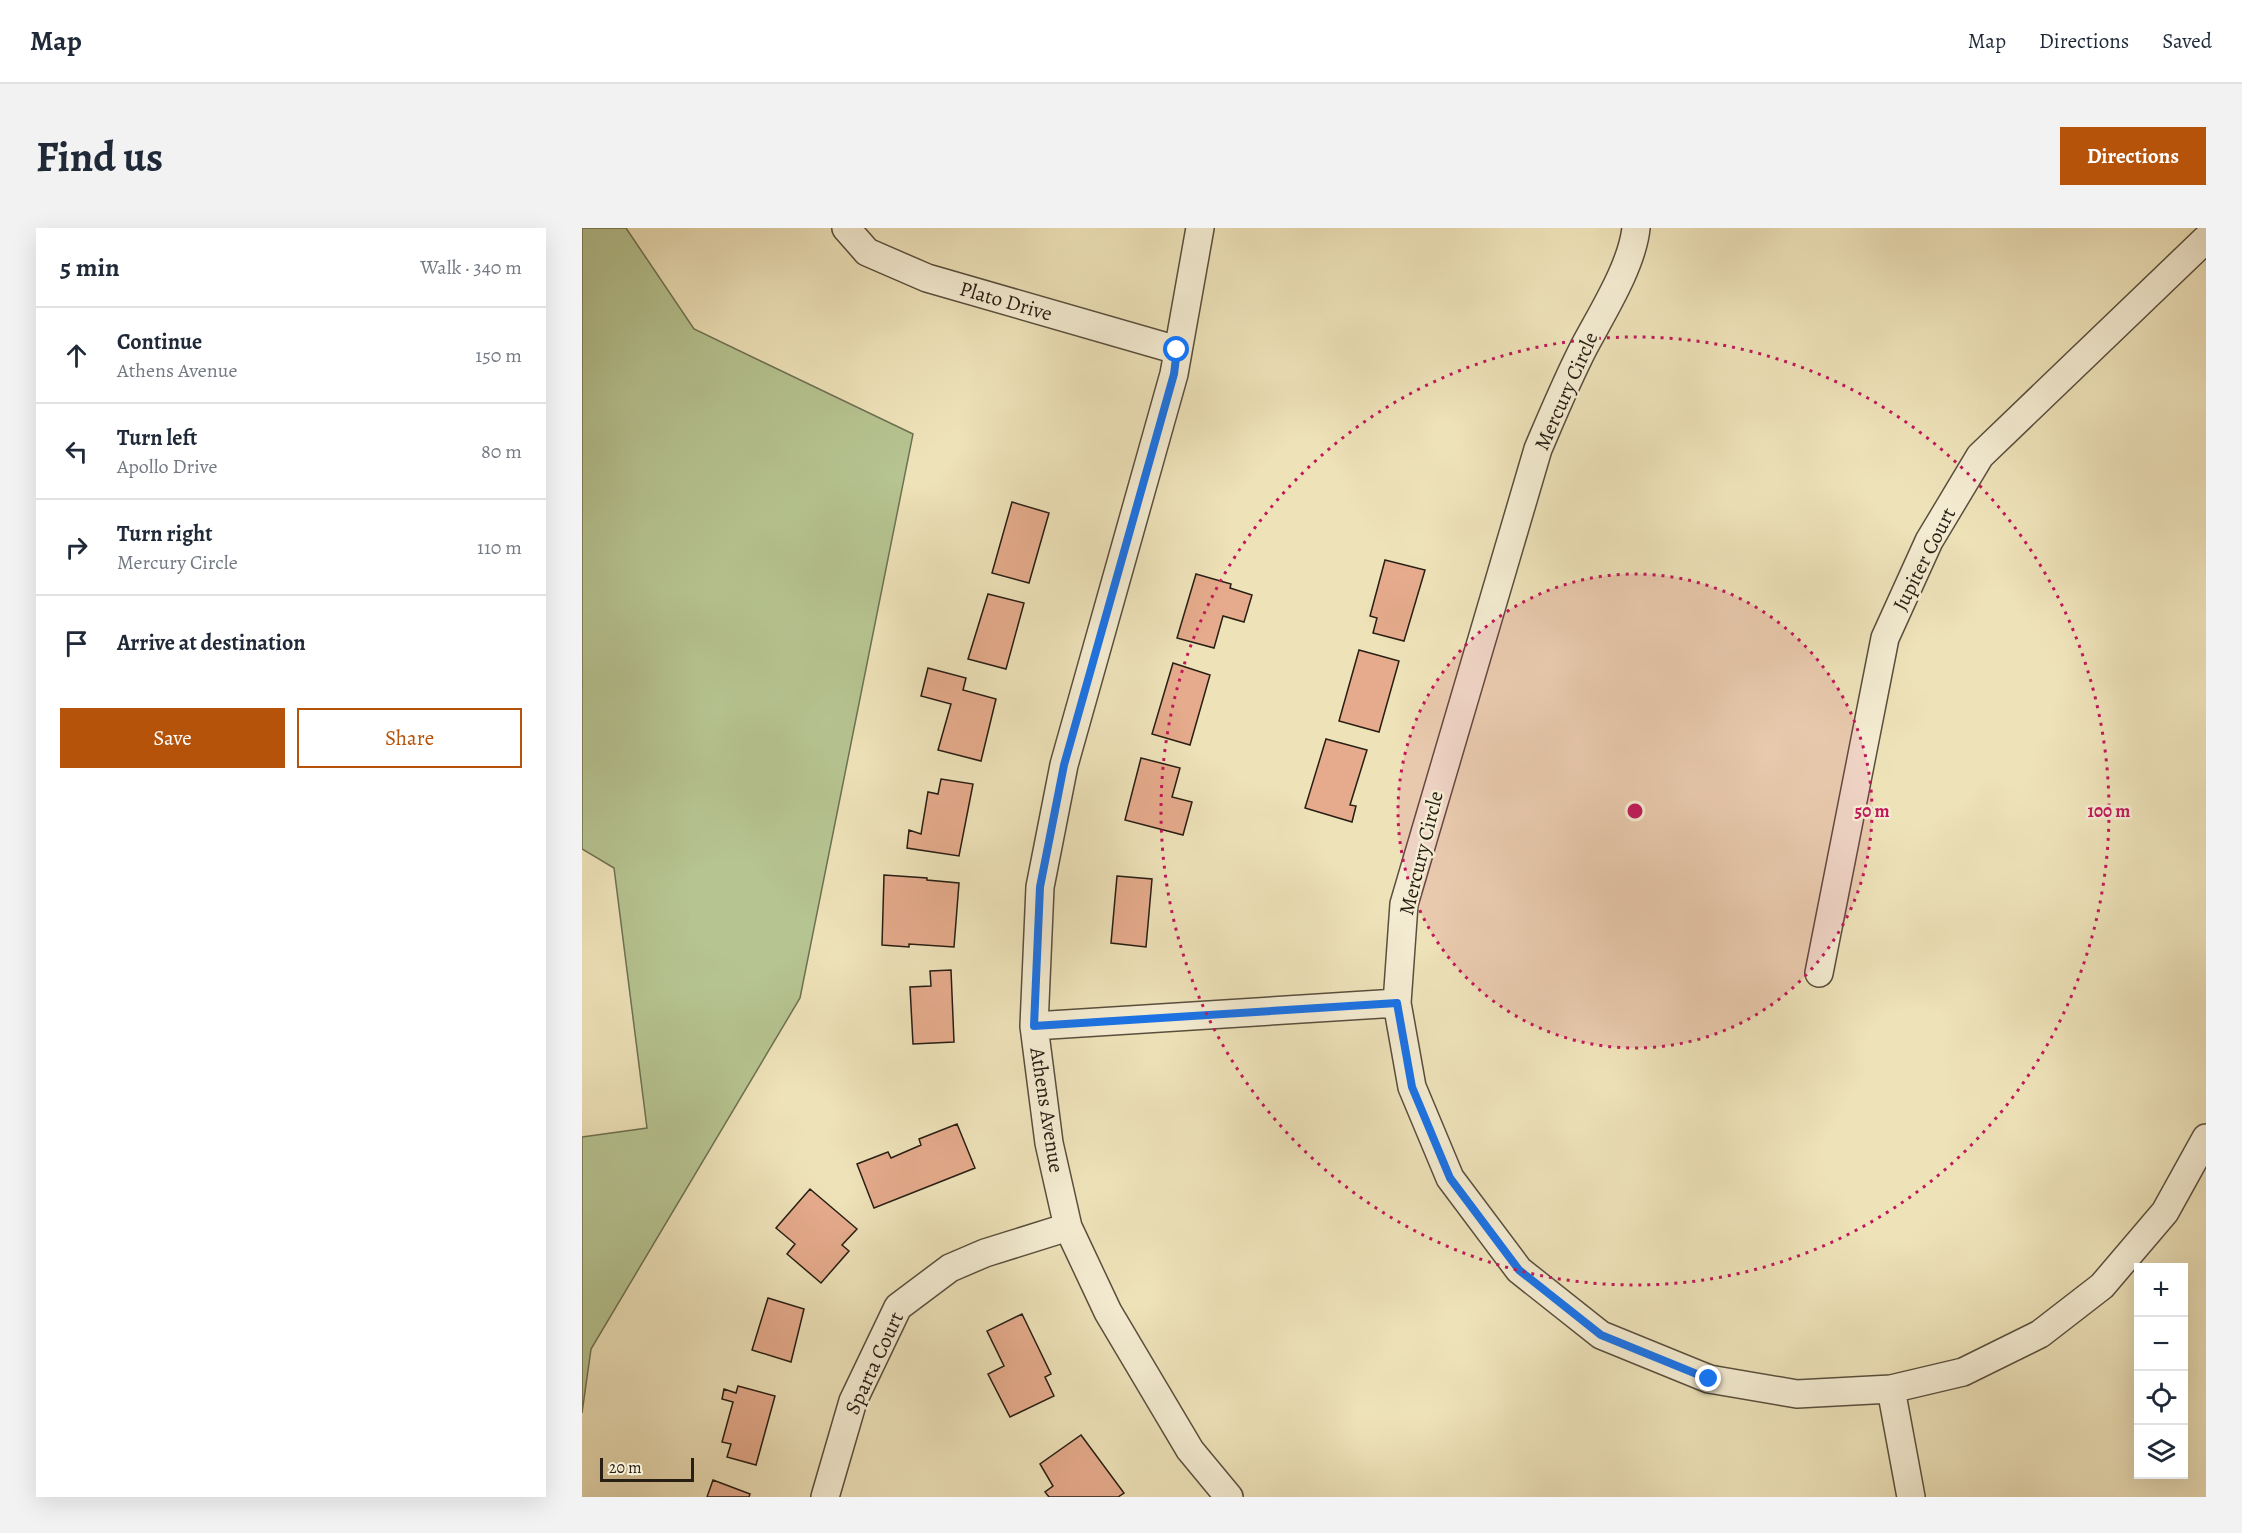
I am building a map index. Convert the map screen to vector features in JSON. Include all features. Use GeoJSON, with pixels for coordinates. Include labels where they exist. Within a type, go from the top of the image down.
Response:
{"type":"FeatureCollection","features":[{"type":"Feature","properties":{"kind":"street","name":"Plato Drive"},"geometry":{"type":"LineString","coordinates":[[846,228],[867,252],[927,278],[1177,350]]}},
{"type":"Feature","properties":{"kind":"street","name":"Athens Avenue"},"geometry":{"type":"LineString","coordinates":[[1200,228],[1174,374],[1064,765],[1040,887],[1034,1026],[1049,1143],[1068,1227],[1108,1312],[1190,1450],[1229,1497]]}},
{"type":"Feature","properties":{"kind":"street","name":"Mercury Circle"},"geometry":{"type":"LineString","coordinates":[[1636,228],[1635,240],[1613,294],[1559,399],[1538,449],[1404,904],[1397,1003],[1412,1087],[1450,1178],[1519,1270],[1601,1335],[1709,1379],[1797,1394],[1891,1389],[1963,1372],[2040,1334],[2102,1286],[2165,1212],[2206,1138]]}},
{"type":"Feature","properties":{"kind":"street"},"geometry":{"type":"LineString","coordinates":[[2203,228],[2206,232]]}},
{"type":"Feature","properties":{"kind":"street","name":"Jupiter Court"},"geometry":{"type":"LineString","coordinates":[[1819,973],[1885,638],[1929,541],[1980,456],[2206,239]]}},
{"type":"Feature","properties":{"kind":"street"},"geometry":{"type":"LineString","coordinates":[[1034,1026],[1397,1003]]}},
{"type":"Feature","properties":{"kind":"street","name":"Sparta Court"},"geometry":{"type":"LineString","coordinates":[[825,1497],[853,1401],[898,1307],[950,1268],[985,1253],[1068,1227]]}},
{"type":"Feature","properties":{"kind":"street"},"geometry":{"type":"LineString","coordinates":[[1891,1389],[1911,1497]]}},
{"type":"Feature","properties":{"kind":"green space"},"geometry":{"type":"Polygon","coordinates":[[[582,228],[626,228],[694,329],[913,434],[800,998],[591,1349],[582,1413],[582,1137],[647,1128],[614,868],[582,849],[582,228]]]}},
{"type":"Feature","properties":{"kind":"building"},"geometry":{"type":"Polygon","coordinates":[[[1012,502],[1049,513],[1029,583],[992,573],[1012,502]]]}},
{"type":"Feature","properties":{"kind":"building"},"geometry":{"type":"Polygon","coordinates":[[[1385,560],[1425,570],[1404,641],[1373,633],[1377,618],[1370,616],[1385,560]]]}},
{"type":"Feature","properties":{"kind":"building"},"geometry":{"type":"Polygon","coordinates":[[[1196,574],[1231,584],[1230,588],[1252,595],[1244,622],[1223,616],[1214,648],[1177,638],[1196,574]]]}},
{"type":"Feature","properties":{"kind":"building"},"geometry":{"type":"Polygon","coordinates":[[[988,594],[1024,603],[1006,669],[968,659],[988,594]]]}},
{"type":"Feature","properties":{"kind":"building"},"geometry":{"type":"Polygon","coordinates":[[[1359,650],[1399,661],[1379,732],[1339,721],[1359,650]]]}},
{"type":"Feature","properties":{"kind":"building"},"geometry":{"type":"Polygon","coordinates":[[[1173,663],[1210,675],[1190,745],[1152,734],[1173,663]]]}},
{"type":"Feature","properties":{"kind":"building"},"geometry":{"type":"Polygon","coordinates":[[[928,668],[966,678],[963,690],[996,699],[981,761],[938,750],[951,704],[921,696],[928,668]]]}},
{"type":"Feature","properties":{"kind":"building"},"geometry":{"type":"Polygon","coordinates":[[[1326,739],[1367,750],[1350,805],[1356,806],[1352,822],[1305,808],[1326,739]]]}},
{"type":"Feature","properties":{"kind":"building"},"geometry":{"type":"Polygon","coordinates":[[[1141,758],[1180,768],[1172,797],[1192,802],[1183,835],[1125,820],[1141,758]]]}},
{"type":"Feature","properties":{"kind":"building"},"geometry":{"type":"Polygon","coordinates":[[[941,779],[973,784],[959,856],[907,848],[909,830],[921,834],[928,792],[938,794],[941,779]]]}},
{"type":"Feature","properties":{"kind":"building"},"geometry":{"type":"Polygon","coordinates":[[[884,875],[959,883],[954,947],[882,945],[884,875]]]}},
{"type":"Feature","properties":{"kind":"building"},"geometry":{"type":"Polygon","coordinates":[[[1117,876],[1152,879],[1146,947],[1111,943],[1117,876]]]}},
{"type":"Feature","properties":{"kind":"building"},"geometry":{"type":"Polygon","coordinates":[[[951,970],[954,1042],[913,1044],[910,987],[931,986],[930,971],[951,970]]]}},
{"type":"Feature","properties":{"kind":"building"},"geometry":{"type":"Polygon","coordinates":[[[957,1124],[975,1168],[874,1208],[857,1164],[888,1152],[891,1158],[921,1145],[919,1139],[957,1124]]]}},
{"type":"Feature","properties":{"kind":"building"},"geometry":{"type":"Polygon","coordinates":[[[810,1189],[857,1229],[842,1245],[849,1251],[821,1283],[787,1254],[795,1244],[776,1228],[810,1189]]]}},
{"type":"Feature","properties":{"kind":"building"},"geometry":{"type":"Polygon","coordinates":[[[768,1298],[804,1309],[791,1362],[752,1350],[768,1298]]]}},
{"type":"Feature","properties":{"kind":"building"},"geometry":{"type":"Polygon","coordinates":[[[1022,1314],[1051,1374],[1045,1377],[1054,1396],[1010,1417],[988,1374],[1004,1366],[987,1331],[1022,1314]]]}},
{"type":"Feature","properties":{"kind":"building"},"geometry":{"type":"Polygon","coordinates":[[[738,1386],[775,1396],[756,1465],[727,1457],[731,1444],[722,1442],[733,1402],[722,1399],[724,1389],[736,1393],[738,1386]]]}},
{"type":"Feature","properties":{"kind":"building"},"geometry":{"type":"Polygon","coordinates":[[[1081,1435],[1124,1493],[1118,1497],[1049,1497],[1045,1492],[1053,1486],[1040,1464],[1081,1435]]]}},
{"type":"Feature","properties":{"kind":"building"},"geometry":{"type":"Polygon","coordinates":[[[713,1480],[750,1494],[749,1497],[707,1497],[713,1480]]]}},
{"type":"Feature","properties":{"kind":"route"},"geometry":{"type":"LineString","coordinates":[[1177,350],[1174,374],[1064,765],[1040,887],[1034,1026],[1397,1003],[1412,1087],[1450,1178],[1519,1270],[1601,1335],[1709,1379]]}}]}
